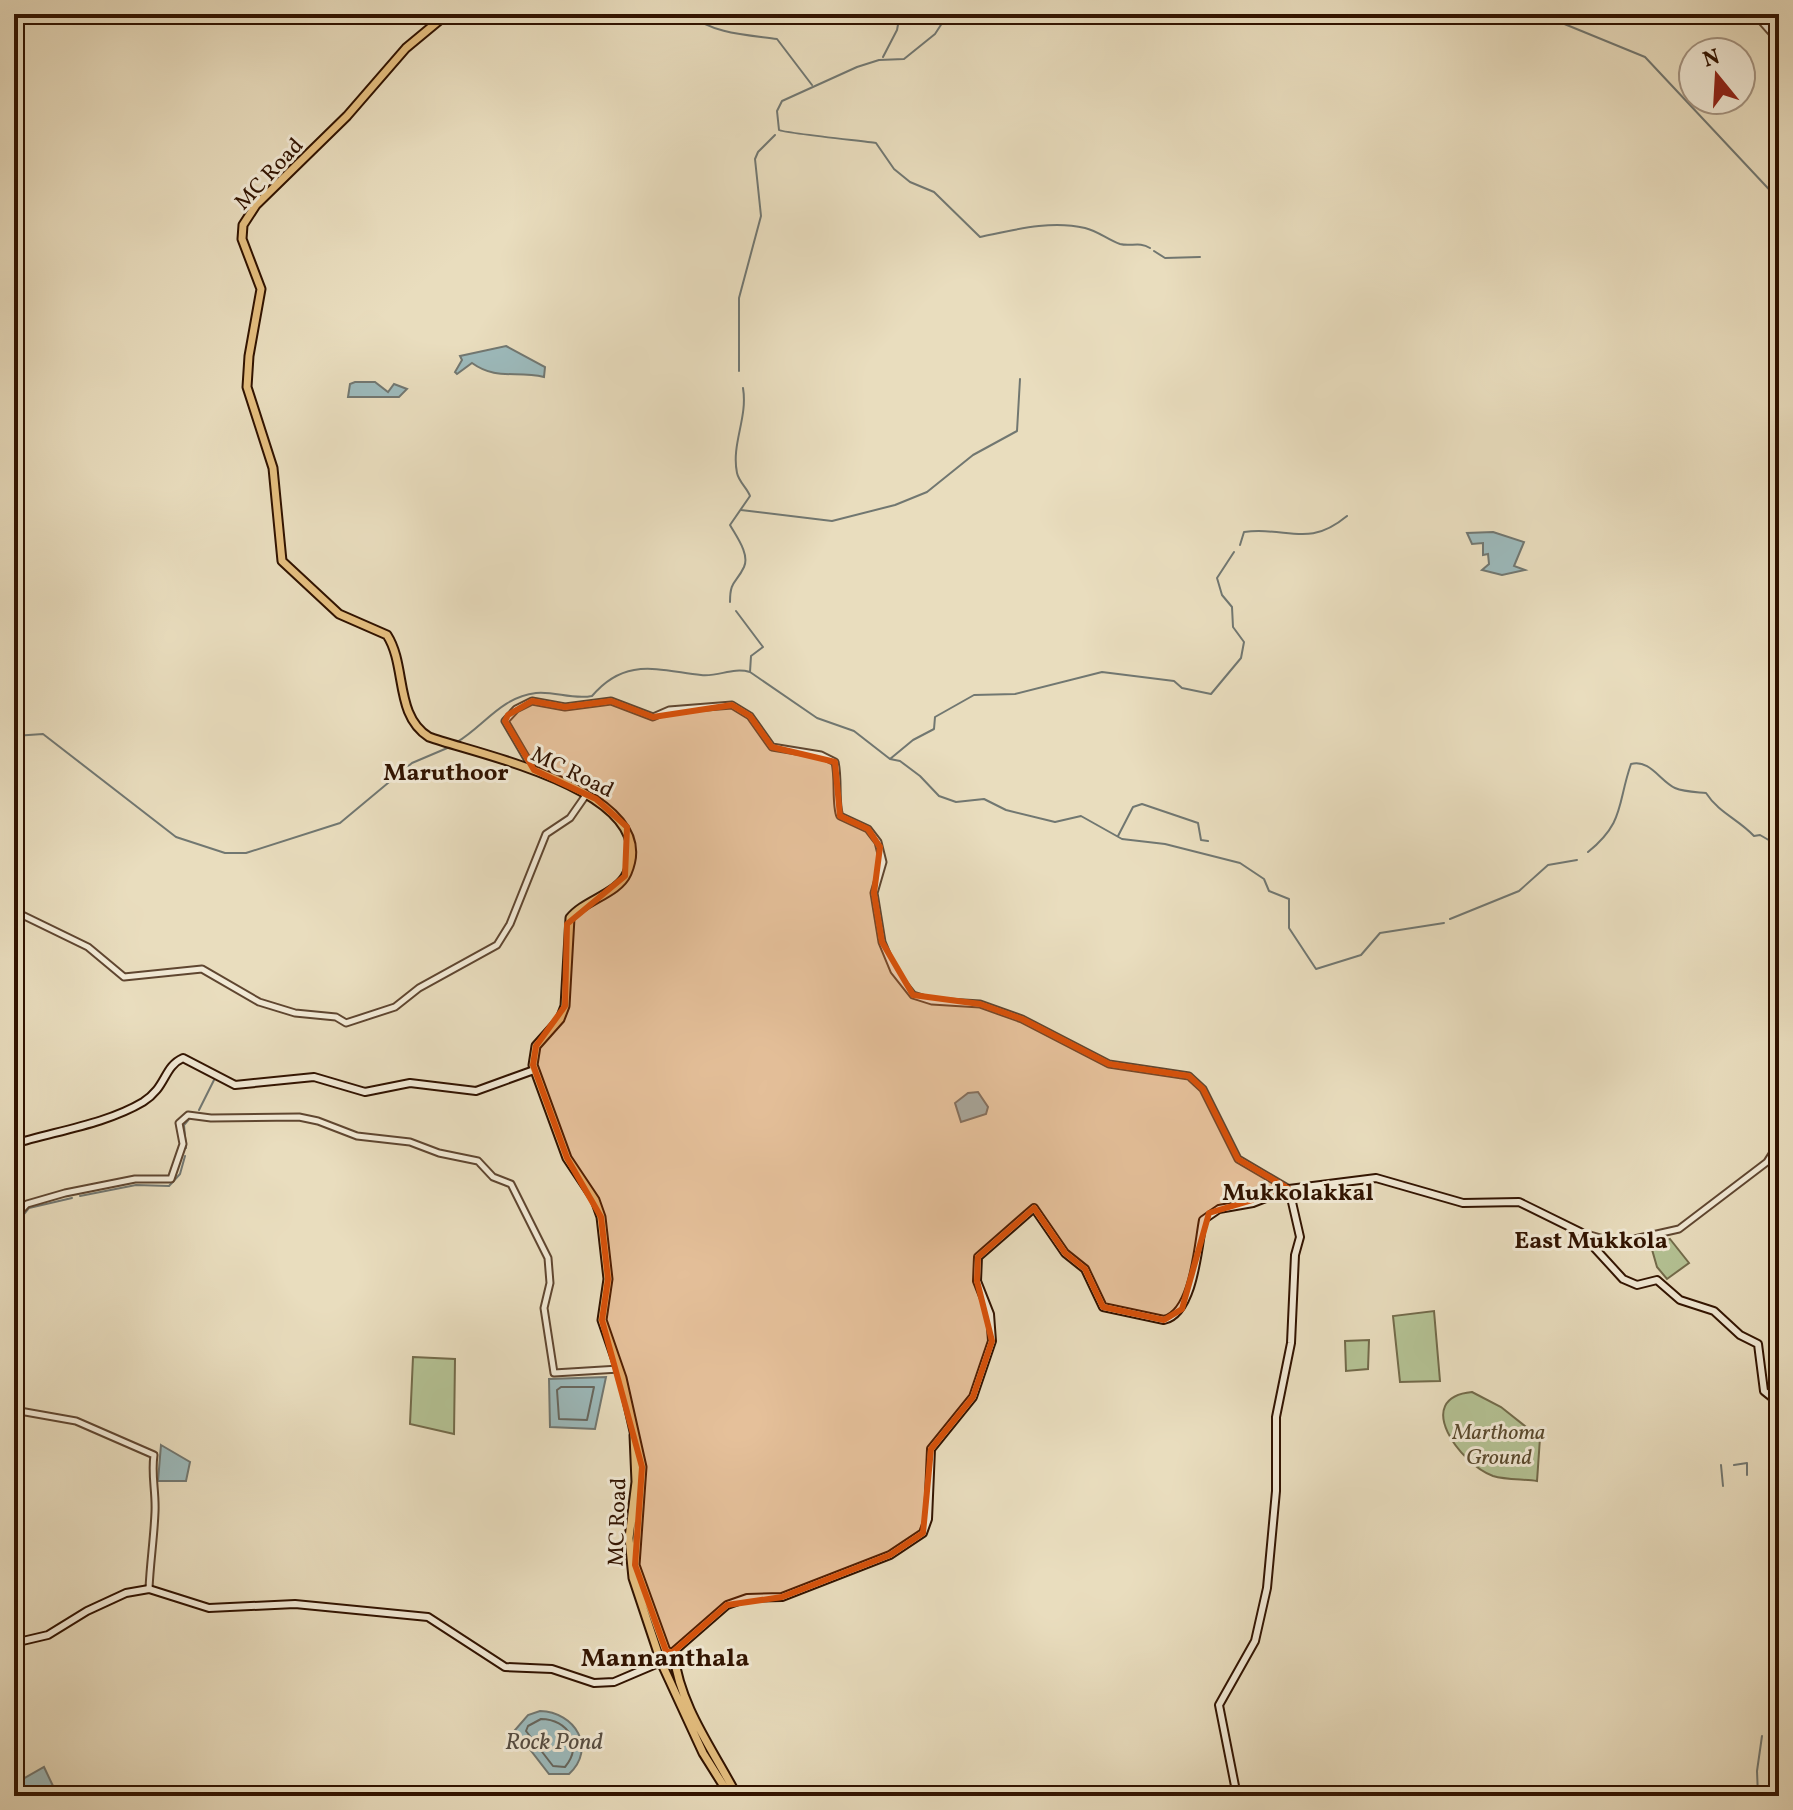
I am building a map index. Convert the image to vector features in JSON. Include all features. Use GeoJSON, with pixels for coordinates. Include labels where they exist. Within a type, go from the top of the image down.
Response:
{"type":"FeatureCollection","features":[{"type":"Feature","properties":{"kind":"main road","name":"MC Road"},"geometry":{"type":"LineString","coordinates":[[447,14],[406,48],[347,116],[256,205],[241,232],[261,289],[249,356],[247,387],[273,468],[282,561],[339,614],[387,635],[412,719],[422,733],[534,770],[612,810],[627,827],[628,871],[613,888],[570,918],[565,1006],[556,1024],[536,1046],[534,1070],[567,1158],[595,1200],[601,1217],[608,1279],[602,1320],[639,1445],[642,1480],[635,1565],[666,1658],[703,1753],[730,1796]]}},
{"type":"Feature","properties":{"kind":"main road"},"geometry":{"type":"LineString","coordinates":[[14,1144],[124,1112],[157,1093],[172,1065],[183,1058],[235,1085],[314,1077],[365,1092],[410,1083],[480,1091],[534,1070]]}},
{"type":"Feature","properties":{"kind":"main road"},"geometry":{"type":"LineString","coordinates":[[14,1643],[48,1635],[87,1611],[126,1593],[149,1589],[209,1608],[295,1604],[428,1617],[505,1667],[552,1669],[594,1683],[614,1682],[666,1658],[727,1605],[747,1598],[782,1597],[890,1555],[923,1533],[928,1519],[931,1449],[973,1397],[992,1341],[990,1314],[977,1281],[978,1257],[1034,1208],[1065,1253],[1085,1269],[1103,1307],[1164,1320],[1182,1309],[1193,1278],[1203,1220],[1209,1213],[1253,1203],[1289,1189],[1367,1177],[1385,1179],[1463,1203],[1519,1202],[1580,1232],[1623,1279],[1637,1285],[1657,1280],[1680,1300],[1714,1311],[1740,1335],[1758,1344],[1764,1391],[1779,1403]]}},
{"type":"Feature","properties":{"kind":"main road"},"geometry":{"type":"LineString","coordinates":[[1237,1796],[1219,1705],[1255,1641],[1267,1588],[1276,1491],[1276,1417],[1291,1343],[1295,1255],[1300,1237],[1289,1201],[1289,1189]]}},
{"type":"Feature","properties":{"kind":"main road","name":"MC Road"},"geometry":{"type":"LineString","coordinates":[[666,1658],[698,1727],[737,1796]]}},
{"type":"Feature","properties":{"kind":"street"},"geometry":{"type":"LineString","coordinates":[[1755,14],[1779,41]]}},
{"type":"Feature","properties":{"kind":"street"},"geometry":{"type":"LineString","coordinates":[[534,770],[505,721],[516,709],[532,701],[565,707],[611,701],[653,717],[687,708],[732,705],[742,709],[772,747],[821,755],[835,762],[840,786],[837,809],[840,816],[868,829],[880,847],[883,862],[874,893],[882,942],[894,971],[913,995],[932,1001],[980,1004],[1022,1019],[1109,1064],[1189,1076],[1203,1089],[1238,1159],[1289,1189]]}},
{"type":"Feature","properties":{"kind":"street"},"geometry":{"type":"LineString","coordinates":[[14,911],[88,947],[124,977],[202,969],[259,1002],[295,1013],[336,1017],[346,1023],[395,1007],[419,988],[497,945],[510,924],[546,834],[570,818],[586,795]]}},
{"type":"Feature","properties":{"kind":"street"},"geometry":{"type":"LineString","coordinates":[[14,1218],[27,1204],[65,1193],[135,1179],[171,1179],[183,1144],[179,1123],[188,1115],[211,1118],[299,1117],[357,1136],[410,1142],[439,1153],[478,1161],[493,1177],[511,1184],[548,1258],[550,1283],[544,1308],[554,1373],[619,1369]]}},
{"type":"Feature","properties":{"kind":"street"},"geometry":{"type":"LineString","coordinates":[[1580,1232],[1611,1241],[1679,1229],[1767,1162],[1779,1143]]}},
{"type":"Feature","properties":{"kind":"street"},"geometry":{"type":"LineString","coordinates":[[14,1410],[76,1421],[154,1455],[151,1477],[155,1489],[155,1515],[149,1589]]}},
{"type":"Feature","properties":{"kind":"highlighted area"},"geometry":{"type":"Polygon","coordinates":[[[532,701],[565,707],[611,701],[653,717],[732,705],[750,716],[772,747],[835,762],[840,816],[868,829],[880,847],[874,893],[882,942],[913,995],[980,1004],[1022,1019],[1109,1064],[1189,1076],[1203,1089],[1238,1159],[1289,1189],[1209,1213],[1182,1309],[1164,1320],[1103,1307],[1085,1269],[1065,1253],[1034,1208],[978,1257],[977,1281],[992,1341],[973,1397],[931,1449],[923,1533],[890,1555],[782,1597],[727,1605],[672,1653],[666,1651],[635,1565],[642,1467],[602,1320],[608,1279],[601,1217],[567,1158],[533,1065],[536,1046],[565,1006],[567,924],[625,876],[627,827],[596,799],[534,770],[505,721],[508,715],[532,701]]]}},
{"type":"Feature","properties":{"kind":"green space"},"geometry":{"type":"Polygon","coordinates":[[[1670,1239],[1689,1263],[1667,1279],[1657,1267],[1651,1246],[1670,1239]]]}},
{"type":"Feature","properties":{"kind":"green space"},"geometry":{"type":"Polygon","coordinates":[[[1434,1311],[1440,1381],[1400,1382],[1393,1316],[1434,1311]]]}},
{"type":"Feature","properties":{"kind":"green space"},"geometry":{"type":"Polygon","coordinates":[[[1369,1340],[1368,1369],[1346,1371],[1345,1341],[1369,1340]]]}},
{"type":"Feature","properties":{"kind":"green space"},"geometry":{"type":"Polygon","coordinates":[[[413,1357],[455,1359],[454,1434],[410,1424],[413,1357]]]}},
{"type":"Feature","properties":{"kind":"green space","name":"Marthoma Ground"},"geometry":{"type":"Polygon","coordinates":[[[1472,1392],[1501,1407],[1540,1438],[1537,1481],[1493,1476],[1480,1469],[1456,1446],[1443,1418],[1445,1406],[1454,1397],[1472,1392]]]}},
{"type":"Feature","properties":{"kind":"water"},"geometry":{"type":"Polygon","coordinates":[[[506,346],[545,367],[544,377],[490,372],[472,363],[457,374],[455,372],[462,360],[460,356],[506,346]]]}},
{"type":"Feature","properties":{"kind":"water"},"geometry":{"type":"Polygon","coordinates":[[[375,382],[388,392],[394,384],[407,389],[399,397],[348,397],[350,384],[375,382]]]}},
{"type":"Feature","properties":{"kind":"water"},"geometry":{"type":"Polygon","coordinates":[[[1493,532],[1524,542],[1514,566],[1525,570],[1502,575],[1482,570],[1489,564],[1488,554],[1483,555],[1483,543],[1472,544],[1467,533],[1493,532]]]}},
{"type":"Feature","properties":{"kind":"water"},"geometry":{"type":"Polygon","coordinates":[[[978,1092],[988,1107],[986,1114],[961,1122],[955,1103],[968,1093],[978,1092]]]}},
{"type":"Feature","properties":{"kind":"water"},"geometry":{"type":"Polygon","coordinates":[[[606,1377],[595,1429],[550,1427],[549,1379],[606,1377]]]}},
{"type":"Feature","properties":{"kind":"water"},"geometry":{"type":"Polygon","coordinates":[[[161,1445],[190,1462],[186,1481],[158,1481],[161,1445]]]}},
{"type":"Feature","properties":{"kind":"water","name":"Rock Pond"},"geometry":{"type":"Polygon","coordinates":[[[540,1711],[563,1718],[578,1733],[581,1753],[569,1774],[549,1774],[515,1730],[528,1715],[540,1711]]]}},
{"type":"Feature","properties":{"kind":"water"},"geometry":{"type":"Polygon","coordinates":[[[44,1767],[53,1786],[38,1796],[14,1796],[14,1784],[44,1767]]]}},
{"type":"Feature","properties":{"kind":"waterway"},"geometry":{"type":"LineString","coordinates":[[690,14],[720,30],[777,39],[812,85]]}},
{"type":"Feature","properties":{"kind":"waterway"},"geometry":{"type":"LineString","coordinates":[[883,57],[897,30],[900,14]]}},
{"type":"Feature","properties":{"kind":"waterway"},"geometry":{"type":"LineString","coordinates":[[948,14],[935,34],[904,59],[879,60],[857,67],[782,101],[777,111],[779,130],[876,143],[894,169],[910,182],[934,192],[980,237],[1059,225],[1090,229],[1120,244],[1150,248]]}},
{"type":"Feature","properties":{"kind":"waterway"},"geometry":{"type":"LineString","coordinates":[[1540,14],[1645,57],[1779,200]]}},
{"type":"Feature","properties":{"kind":"waterway"},"geometry":{"type":"LineString","coordinates":[[739,371],[739,298],[761,216],[755,159],[775,135]]}},
{"type":"Feature","properties":{"kind":"waterway"},"geometry":{"type":"LineString","coordinates":[[1154,251],[1165,258],[1200,257]]}},
{"type":"Feature","properties":{"kind":"waterway"},"geometry":{"type":"LineString","coordinates":[[741,510],[832,521],[895,505],[927,492],[973,455],[1017,431],[1020,379]]}},
{"type":"Feature","properties":{"kind":"waterway"},"geometry":{"type":"LineString","coordinates":[[730,602],[732,586],[745,562],[742,545],[730,525],[750,496],[738,476],[736,462],[743,388]]}},
{"type":"Feature","properties":{"kind":"waterway"},"geometry":{"type":"LineString","coordinates":[[1240,545],[1244,532],[1308,534],[1320,532],[1347,516]]}},
{"type":"Feature","properties":{"kind":"waterway"},"geometry":{"type":"LineString","coordinates":[[890,759],[913,740],[934,729],[935,717],[974,695],[1015,694],[1102,672],[1174,681],[1182,688],[1211,694],[1241,658],[1244,642],[1233,627],[1232,607],[1222,595],[1217,578],[1234,552]]}},
{"type":"Feature","properties":{"kind":"waterway"},"geometry":{"type":"LineString","coordinates":[[457,742],[503,706],[536,693],[592,696],[617,676],[642,669],[708,675],[750,672],[751,656],[763,647],[736,611]]}},
{"type":"Feature","properties":{"kind":"waterway"},"geometry":{"type":"LineString","coordinates":[[750,672],[817,718],[854,731],[890,759],[900,761],[939,796],[956,802],[984,799],[1006,810],[1055,822],[1081,816],[1122,839],[1165,844],[1240,863],[1264,879],[1269,891],[1289,899],[1289,928],[1316,969],[1361,955],[1380,933],[1444,923]]}},
{"type":"Feature","properties":{"kind":"waterway"},"geometry":{"type":"LineString","coordinates":[[14,736],[43,734],[176,837],[225,853],[246,853],[340,823],[412,763],[452,746]]}},
{"type":"Feature","properties":{"kind":"waterway"},"geometry":{"type":"LineString","coordinates":[[1588,852],[1614,822],[1631,764],[1638,763],[1675,788],[1706,793],[1754,836],[1760,835],[1779,846]]}},
{"type":"Feature","properties":{"kind":"waterway"},"geometry":{"type":"LineString","coordinates":[[1118,836],[1133,807],[1142,804],[1198,823],[1201,840],[1208,841]]}},
{"type":"Feature","properties":{"kind":"waterway"},"geometry":{"type":"LineString","coordinates":[[1450,919],[1519,891],[1548,865],[1577,860]]}},
{"type":"Feature","properties":{"kind":"waterway"},"geometry":{"type":"LineString","coordinates":[[199,1110],[214,1080]]}},
{"type":"Feature","properties":{"kind":"waterway"},"geometry":{"type":"LineString","coordinates":[[186,1148],[184,1125],[190,1118]]}},
{"type":"Feature","properties":{"kind":"waterway"},"geometry":{"type":"LineString","coordinates":[[80,1196],[136,1185],[169,1186],[180,1174],[185,1156]]}},
{"type":"Feature","properties":{"kind":"waterway"},"geometry":{"type":"LineString","coordinates":[[14,1227],[29,1208],[72,1198]]}},
{"type":"Feature","properties":{"kind":"waterway"},"geometry":{"type":"LineString","coordinates":[[69,1422],[82,1426]]}},
{"type":"Feature","properties":{"kind":"waterway"},"geometry":{"type":"LineString","coordinates":[[117,1442],[133,1448]]}},
{"type":"Feature","properties":{"kind":"waterway"},"geometry":{"type":"LineString","coordinates":[[1734,1465],[1747,1463],[1747,1475]]}},
{"type":"Feature","properties":{"kind":"waterway"},"geometry":{"type":"LineString","coordinates":[[1721,1465],[1723,1486]]}},
{"type":"Feature","properties":{"kind":"waterway"},"geometry":{"type":"LineString","coordinates":[[1758,1796],[1757,1771],[1762,1736]]}},
{"type":"Feature","properties":{"kind":"district","name":"Maruthoor"},"geometry":{"type":"Point","coordinates":[446,772]}},
{"type":"Feature","properties":{"kind":"district","name":"Mukkolakkal"},"geometry":{"type":"Point","coordinates":[1298,1192]}},
{"type":"Feature","properties":{"kind":"district","name":"East Mukkola"},"geometry":{"type":"Point","coordinates":[1591,1240]}},
{"type":"Feature","properties":{"kind":"district","name":"Mannanthala"},"geometry":{"type":"Point","coordinates":[665,1657]}}]}
